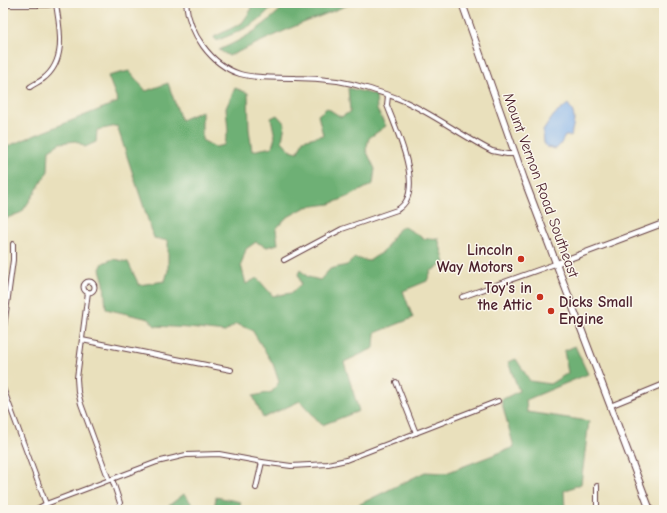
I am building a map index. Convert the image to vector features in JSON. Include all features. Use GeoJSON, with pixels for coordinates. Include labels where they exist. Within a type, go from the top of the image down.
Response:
{"type":"FeatureCollection","features":[{"type":"Feature","properties":{"kind":"main road","name":"Mount Vernon Road Southeast"},"geometry":{"type":"LineString","coordinates":[[462,3],[514,154],[650,510]]}},
{"type":"Feature","properties":{"kind":"street"},"geometry":{"type":"LineString","coordinates":[[3,5],[47,5],[58,3],[61,33],[60,51],[55,65],[44,79],[30,87]]}},
{"type":"Feature","properties":{"kind":"street"},"geometry":{"type":"LineString","coordinates":[[186,3],[190,20],[205,49],[216,60],[240,74],[259,77],[310,78],[336,81],[370,89],[404,101],[492,151],[514,154]]}},
{"type":"Feature","properties":{"kind":"street"},"geometry":{"type":"LineString","coordinates":[[284,260],[342,229],[397,210],[403,206],[407,200],[410,186],[410,170],[387,104],[388,96]]}},
{"type":"Feature","properties":{"kind":"street"},"geometry":{"type":"LineString","coordinates":[[462,298],[664,224]]}},
{"type":"Feature","properties":{"kind":"street"},"geometry":{"type":"LineString","coordinates":[[3,334],[13,260],[13,244]]}},
{"type":"Feature","properties":{"kind":"street"},"geometry":{"type":"LineString","coordinates":[[88,292],[77,378],[78,392],[81,404],[120,502]]}},
{"type":"Feature","properties":{"kind":"street"},"geometry":{"type":"LineString","coordinates":[[82,340],[231,370]]}},
{"type":"Feature","properties":{"kind":"street"},"geometry":{"type":"LineString","coordinates":[[396,382],[416,433]]}},
{"type":"Feature","properties":{"kind":"street"},"geometry":{"type":"LineString","coordinates":[[610,406],[664,384]]}},
{"type":"Feature","properties":{"kind":"street"},"geometry":{"type":"LineString","coordinates":[[3,388],[46,504]]}},
{"type":"Feature","properties":{"kind":"street"},"geometry":{"type":"LineString","coordinates":[[35,510],[46,504],[110,479],[157,462],[186,455],[219,454],[291,466],[328,464],[346,460],[498,401]]}},
{"type":"Feature","properties":{"kind":"street"},"geometry":{"type":"LineString","coordinates":[[256,488],[262,462]]}},
{"type":"Feature","properties":{"kind":"street"},"geometry":{"type":"LineString","coordinates":[[597,486],[597,510]]}},
{"type":"Feature","properties":{"kind":"green space"},"geometry":{"type":"Polygon","coordinates":[[[250,3],[274,3],[262,17],[255,22],[216,41],[214,37],[242,23],[251,10],[250,3]]]}},
{"type":"Feature","properties":{"kind":"green space"},"geometry":{"type":"Polygon","coordinates":[[[287,3],[353,3],[293,27],[229,56],[219,50],[256,30],[287,3]]]}},
{"type":"Feature","properties":{"kind":"green space"},"geometry":{"type":"Polygon","coordinates":[[[129,71],[146,91],[168,83],[181,120],[202,111],[202,140],[215,147],[224,145],[228,131],[226,108],[235,88],[248,93],[249,129],[252,151],[272,147],[275,137],[271,118],[277,115],[285,124],[282,141],[290,150],[298,152],[303,140],[323,135],[318,115],[327,108],[341,117],[350,112],[348,88],[376,95],[377,110],[386,126],[369,138],[366,150],[375,169],[373,184],[330,204],[306,207],[286,218],[276,229],[278,244],[267,247],[256,242],[246,249],[241,265],[246,284],[257,278],[273,296],[291,293],[301,284],[298,274],[300,270],[308,277],[320,280],[330,269],[347,265],[355,258],[369,261],[385,250],[395,233],[403,226],[425,239],[438,238],[445,263],[431,271],[427,281],[403,291],[413,318],[375,333],[374,348],[344,362],[359,411],[322,425],[300,401],[263,418],[253,396],[272,392],[279,382],[273,364],[252,330],[236,324],[225,332],[155,326],[149,319],[106,309],[104,283],[100,269],[103,263],[113,259],[128,262],[139,285],[165,281],[168,271],[168,241],[154,238],[117,126],[97,130],[96,142],[85,147],[76,141],[60,143],[49,150],[48,171],[36,191],[22,212],[5,219],[3,222],[3,148],[118,102],[108,76],[129,71]]]}},
{"type":"Feature","properties":{"kind":"green space"},"geometry":{"type":"Polygon","coordinates":[[[575,346],[588,374],[526,400],[527,412],[589,421],[581,484],[564,491],[565,510],[500,510],[492,507],[478,507],[476,510],[348,510],[425,472],[446,473],[514,447],[501,400],[519,391],[508,362],[516,359],[530,381],[550,384],[568,373],[564,351],[575,346]]]}},
{"type":"Feature","properties":{"kind":"green space"},"geometry":{"type":"Polygon","coordinates":[[[184,494],[197,510],[163,510],[184,494]]]}},
{"type":"Feature","properties":{"kind":"green space"},"geometry":{"type":"Polygon","coordinates":[[[216,497],[241,502],[239,510],[214,510],[216,497]]]}},
{"type":"Feature","properties":{"kind":"water"},"geometry":{"type":"Polygon","coordinates":[[[568,104],[574,116],[571,136],[565,136],[556,149],[547,147],[544,143],[543,131],[554,115],[568,104]]]}},
{"type":"Feature","properties":{"kind":"place","name":"Lincoln Way Motors"},"geometry":{"type":"Point","coordinates":[521,259]}},
{"type":"Feature","properties":{"kind":"place","name":"Toy's in the Attic"},"geometry":{"type":"Point","coordinates":[540,297]}},
{"type":"Feature","properties":{"kind":"place","name":"Dicks Small Engine"},"geometry":{"type":"Point","coordinates":[551,311]}}]}
